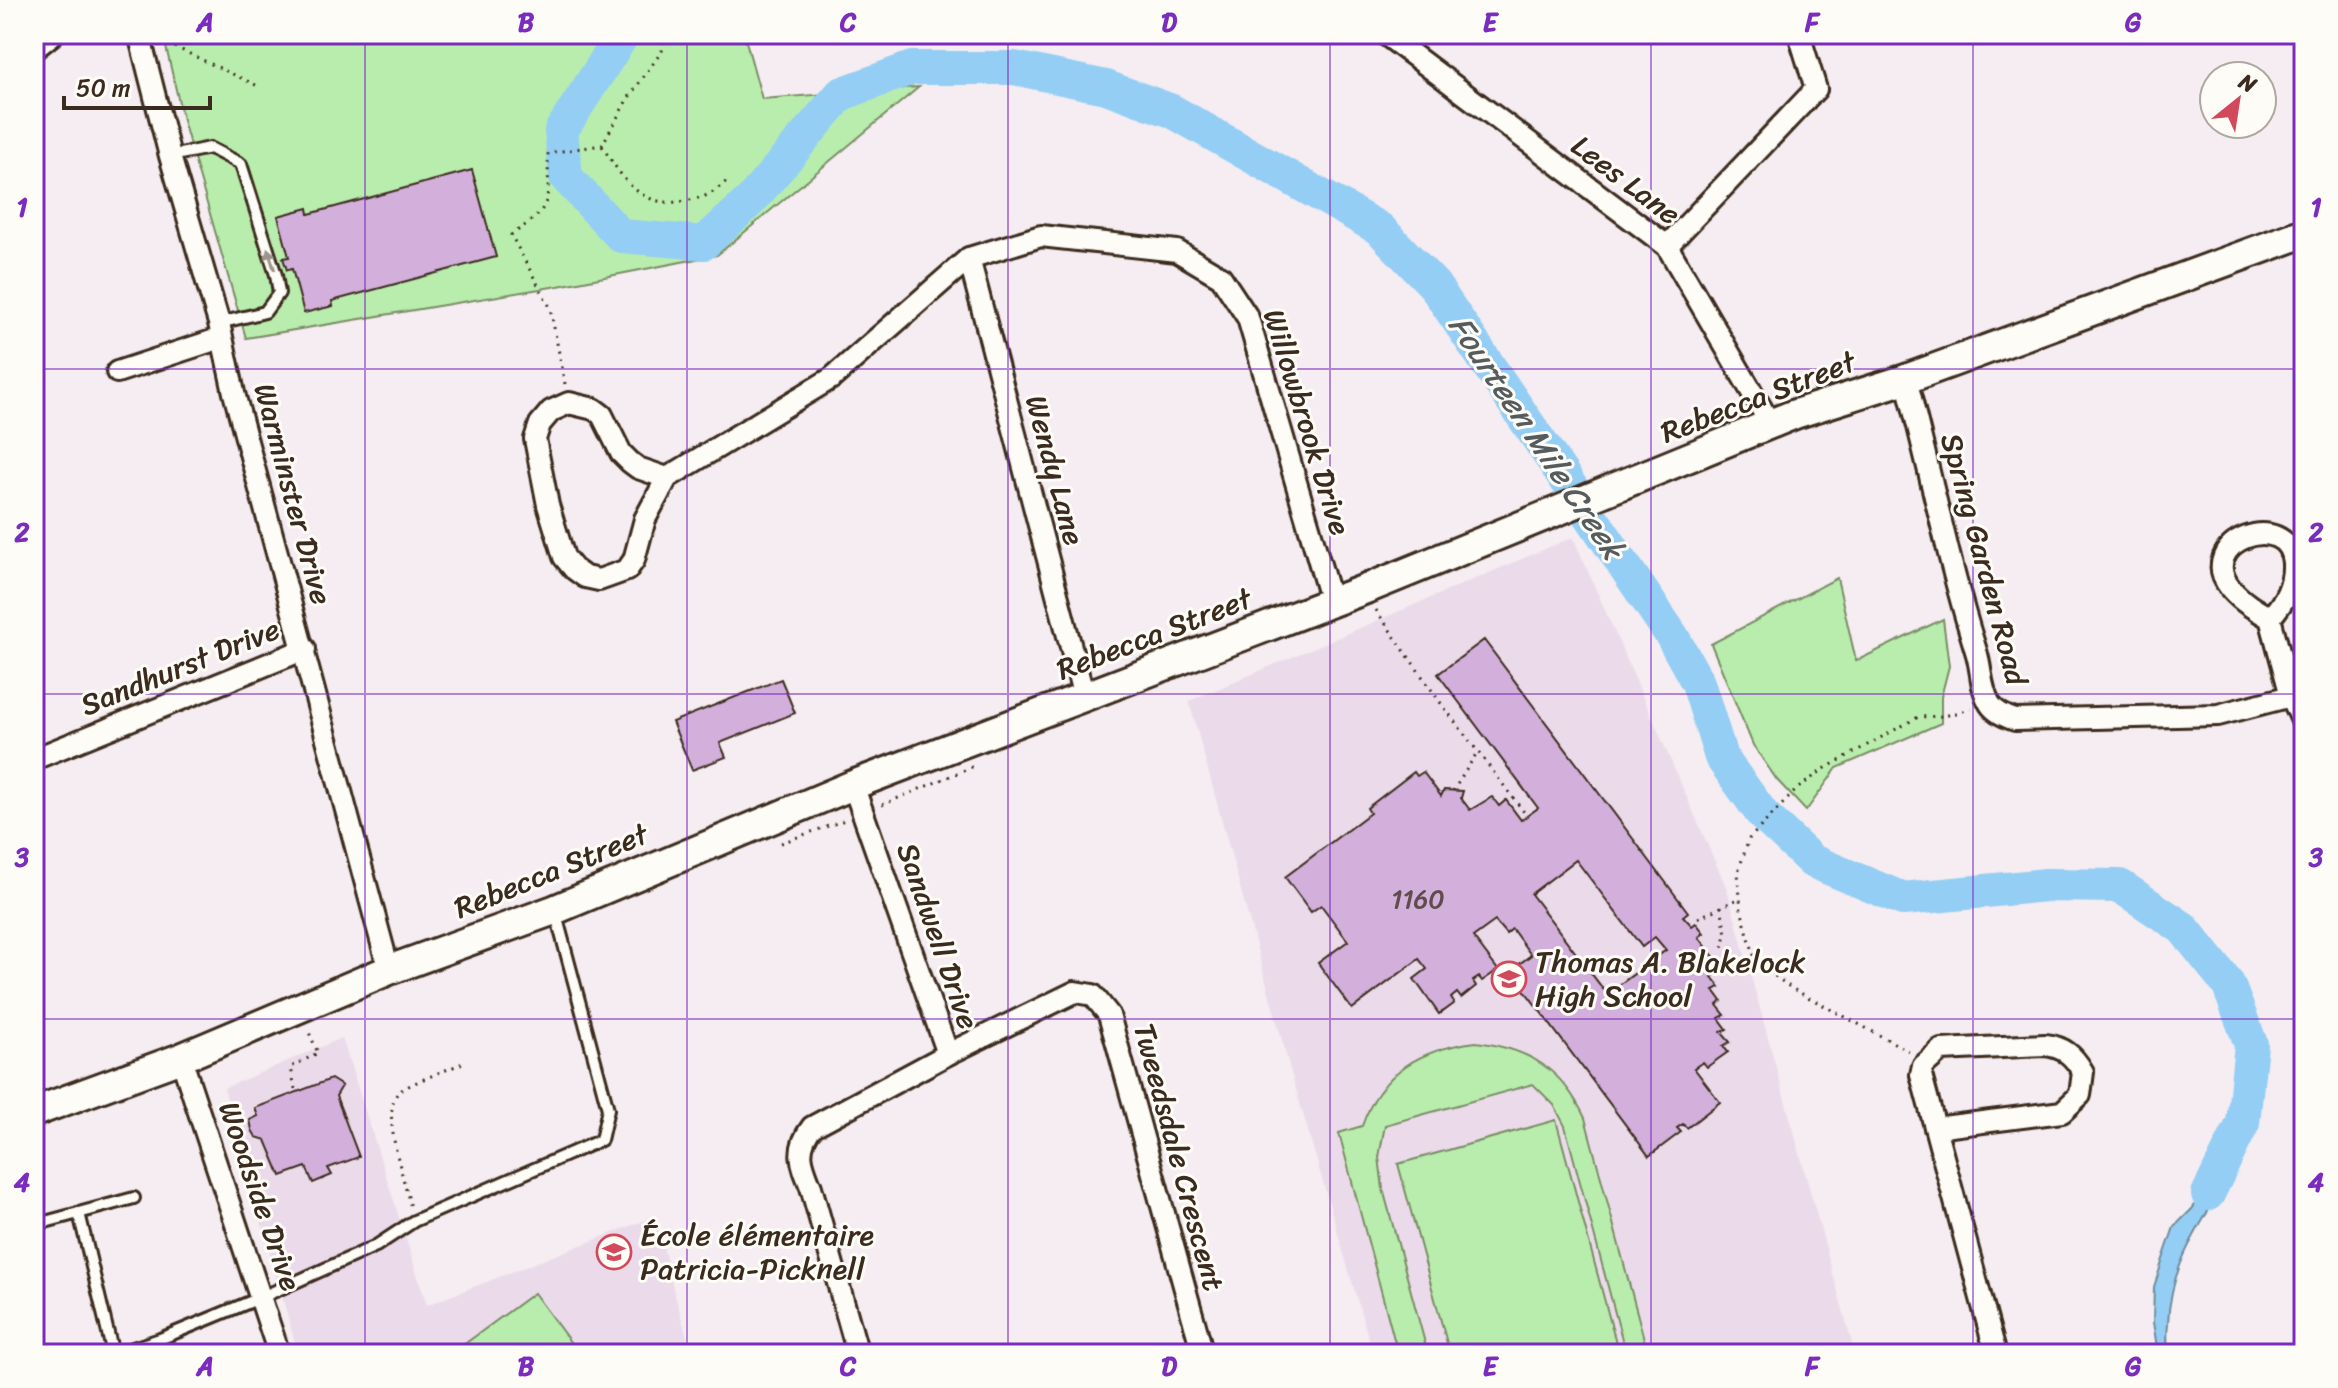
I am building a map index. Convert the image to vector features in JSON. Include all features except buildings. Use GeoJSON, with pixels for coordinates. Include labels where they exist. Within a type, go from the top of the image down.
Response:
{"type":"FeatureCollection","features":[{"type":"Feature","properties":{"kind":"main road","name":"Rebecca Street"},"geometry":{"type":"LineString","coordinates":[[34,1112],[181,1058],[389,970],[554,910],[853,785],[1365,589],[1795,414],[1906,379],[2304,233]]}},
{"type":"Feature","properties":{"kind":"street"},"geometry":{"type":"LineString","coordinates":[[34,49],[53,34]]}},
{"type":"Feature","properties":{"kind":"street","name":"Warminster Drive"},"geometry":{"type":"LineString","coordinates":[[139,34],[389,970]]}},
{"type":"Feature","properties":{"kind":"street","name":"Lees Lane"},"geometry":{"type":"LineString","coordinates":[[1385,34],[1667,246],[1771,425]]}},
{"type":"Feature","properties":{"kind":"street"},"geometry":{"type":"LineString","coordinates":[[1667,246],[1816,89],[1799,34]]}},
{"type":"Feature","properties":{"kind":"street","name":"Willowbrook Drive"},"geometry":{"type":"LineString","coordinates":[[667,478],[832,378],[969,258],[1041,236],[1177,251],[1221,277],[1248,318],[1331,602]]}},
{"type":"Feature","properties":{"kind":"street","name":"Wendy Lane"},"geometry":{"type":"LineString","coordinates":[[969,258],[1084,697]]}},
{"type":"Feature","properties":{"kind":"street"},"geometry":{"type":"LineString","coordinates":[[117,372],[220,330]]}},
{"type":"Feature","properties":{"kind":"street","name":"Spring Garden Road"},"geometry":{"type":"LineString","coordinates":[[1906,379],[1962,606],[1980,662],[1983,687],[1991,705],[2001,715],[2015,720],[2205,716],[2291,696]]}},
{"type":"Feature","properties":{"kind":"street"},"geometry":{"type":"LineString","coordinates":[[569,403],[594,409],[602,415],[621,453],[630,462],[667,478],[645,519],[634,560],[627,570],[615,577],[599,580],[585,577],[564,557],[552,518],[535,439],[540,424],[551,411],[569,403]]}},
{"type":"Feature","properties":{"kind":"street"},"geometry":{"type":"LineString","coordinates":[[2270,618],[2291,696],[2304,725]]}},
{"type":"Feature","properties":{"kind":"street","name":"Sandhurst Drive"},"geometry":{"type":"LineString","coordinates":[[34,759],[305,649]]}},
{"type":"Feature","properties":{"kind":"street","name":"Sandwell Drive"},"geometry":{"type":"LineString","coordinates":[[853,785],[948,1054],[812,1127],[802,1140],[801,1162],[811,1187],[858,1354]]}},
{"type":"Feature","properties":{"kind":"street","name":"Tweedsdale Crescent"},"geometry":{"type":"LineString","coordinates":[[948,1054],[1075,992],[1093,995],[1109,1015],[1203,1354]]}},
{"type":"Feature","properties":{"kind":"street"},"geometry":{"type":"LineString","coordinates":[[1935,1128],[2062,1112],[2080,1095],[2083,1072],[2067,1051],[2059,1046],[2045,1045],[1941,1050],[1923,1066],[1921,1075],[1935,1128],[1996,1354]]}},
{"type":"Feature","properties":{"kind":"street","name":"Woodside Drive"},"geometry":{"type":"LineString","coordinates":[[181,1058],[279,1354]]}},
{"type":"Feature","properties":{"kind":"lane"},"geometry":{"type":"LineString","coordinates":[[170,156],[210,148],[241,164],[276,275],[279,293],[265,312],[220,330]]}},
{"type":"Feature","properties":{"kind":"lane"},"geometry":{"type":"LineString","coordinates":[[79,1213],[113,1354],[160,1339],[262,1297],[376,1246],[414,1221],[601,1140],[608,1109],[554,910]]}},
{"type":"Feature","properties":{"kind":"lane"},"geometry":{"type":"LineString","coordinates":[[34,1225],[134,1198]]}},
{"type":"Feature","properties":{"kind":"path"},"geometry":{"type":"LineString","coordinates":[[150,34],[258,86]]}},
{"type":"Feature","properties":{"kind":"path"},"geometry":{"type":"LineString","coordinates":[[602,145],[627,100],[662,51],[665,34]]}},
{"type":"Feature","properties":{"kind":"path"},"geometry":{"type":"LineString","coordinates":[[569,403],[550,307],[511,235],[537,218],[548,203],[548,153],[602,145]]}},
{"type":"Feature","properties":{"kind":"path"},"geometry":{"type":"LineString","coordinates":[[602,145],[624,180],[642,195],[668,204],[710,196],[729,179]]}},
{"type":"Feature","properties":{"kind":"path"},"geometry":{"type":"LineString","coordinates":[[1365,589],[1382,623],[1527,816]]}},
{"type":"Feature","properties":{"kind":"path"},"geometry":{"type":"LineString","coordinates":[[1929,1062],[1791,988],[1756,962],[1741,910],[1738,872],[1749,839],[1797,789],[1824,769],[1918,717],[1944,716],[1991,705]]}},
{"type":"Feature","properties":{"kind":"path"},"geometry":{"type":"LineString","coordinates":[[1453,791],[1478,751]]}},
{"type":"Feature","properties":{"kind":"path"},"geometry":{"type":"LineString","coordinates":[[1698,918],[1740,898]]}},
{"type":"Feature","properties":{"kind":"path"},"geometry":{"type":"LineString","coordinates":[[1721,906],[1726,934],[1722,952]]}},
{"type":"Feature","properties":{"kind":"path"},"geometry":{"type":"LineString","coordinates":[[295,1089],[291,1067],[318,1053],[307,1028]]}},
{"type":"Feature","properties":{"kind":"path"},"geometry":{"type":"LineString","coordinates":[[414,1221],[391,1123],[392,1106],[398,1092],[467,1061]]}},
{"type":"Feature","properties":{"kind":"shaded area","name":"Thomas A. Blakelock High School"},"geometry":{"type":"Polygon","coordinates":[[[1573,537],[1727,889],[1855,1354],[1373,1354],[1290,1069],[1189,701],[1573,537]]]}},
{"type":"Feature","properties":{"kind":"shaded area"},"geometry":{"type":"Polygon","coordinates":[[[342,1038],[427,1305],[656,1216],[692,1354],[298,1354],[224,1088],[342,1038]]]}},
{"type":"Feature","properties":{"kind":"green space"},"geometry":{"type":"Polygon","coordinates":[[[163,34],[744,34],[762,99],[919,87],[717,255],[558,286],[246,338],[184,124],[163,34]]]}},
{"type":"Feature","properties":{"kind":"green space"},"geometry":{"type":"Polygon","coordinates":[[[1837,578],[1856,661],[1943,619],[1949,666],[1941,697],[1941,723],[1837,768],[1806,811],[1777,780],[1753,745],[1711,644],[1837,578]]]}},
{"type":"Feature","properties":{"kind":"green space"},"geometry":{"type":"Polygon","coordinates":[[[1476,1042],[1513,1050],[1542,1064],[1555,1074],[1576,1101],[1585,1118],[1648,1354],[1626,1354],[1565,1126],[1554,1105],[1533,1084],[1385,1125],[1379,1157],[1383,1189],[1428,1354],[1398,1354],[1339,1133],[1362,1126],[1380,1091],[1406,1066],[1438,1050],[1476,1042]]]}},
{"type":"Feature","properties":{"kind":"green space"},"geometry":{"type":"Polygon","coordinates":[[[1556,1120],[1619,1354],[1450,1354],[1398,1164],[1556,1120]]]}},
{"type":"Feature","properties":{"kind":"green space"},"geometry":{"type":"Polygon","coordinates":[[[534,1293],[579,1354],[451,1354],[534,1293]]]}},
{"type":"Feature","properties":{"kind":"water"},"geometry":{"type":"Polygon","coordinates":[[[2225,1151],[2241,1155],[2184,1255],[2170,1299],[2167,1336],[2170,1354],[2158,1354],[2153,1322],[2154,1287],[2163,1259],[2174,1227],[2192,1209],[2219,1170],[2225,1151]]]}},
{"type":"Feature","properties":{"kind":"waterway","name":"Fourteen Mile Creek"},"geometry":{"type":"LineString","coordinates":[[623,34],[561,131],[566,177],[621,236],[704,243],[751,200],[841,94],[912,68],[1014,68],[1106,87],[1172,111],[1380,229],[1434,285],[1672,636],[1698,683],[1721,757],[1763,815],[1812,861],[1903,899],[2046,885],[2120,886],[2183,928],[2228,984],[2251,1044],[2243,1123],[2208,1194]]}},
{"type":"Feature","properties":{"kind":"place","name":"Thomas A. Blakelock High School"},"geometry":{"type":"Point","coordinates":[1509,979]}},
{"type":"Feature","properties":{"kind":"place","name":"École élémentaire Patricia-Picknell"},"geometry":{"type":"Point","coordinates":[614,1252]}}]}
